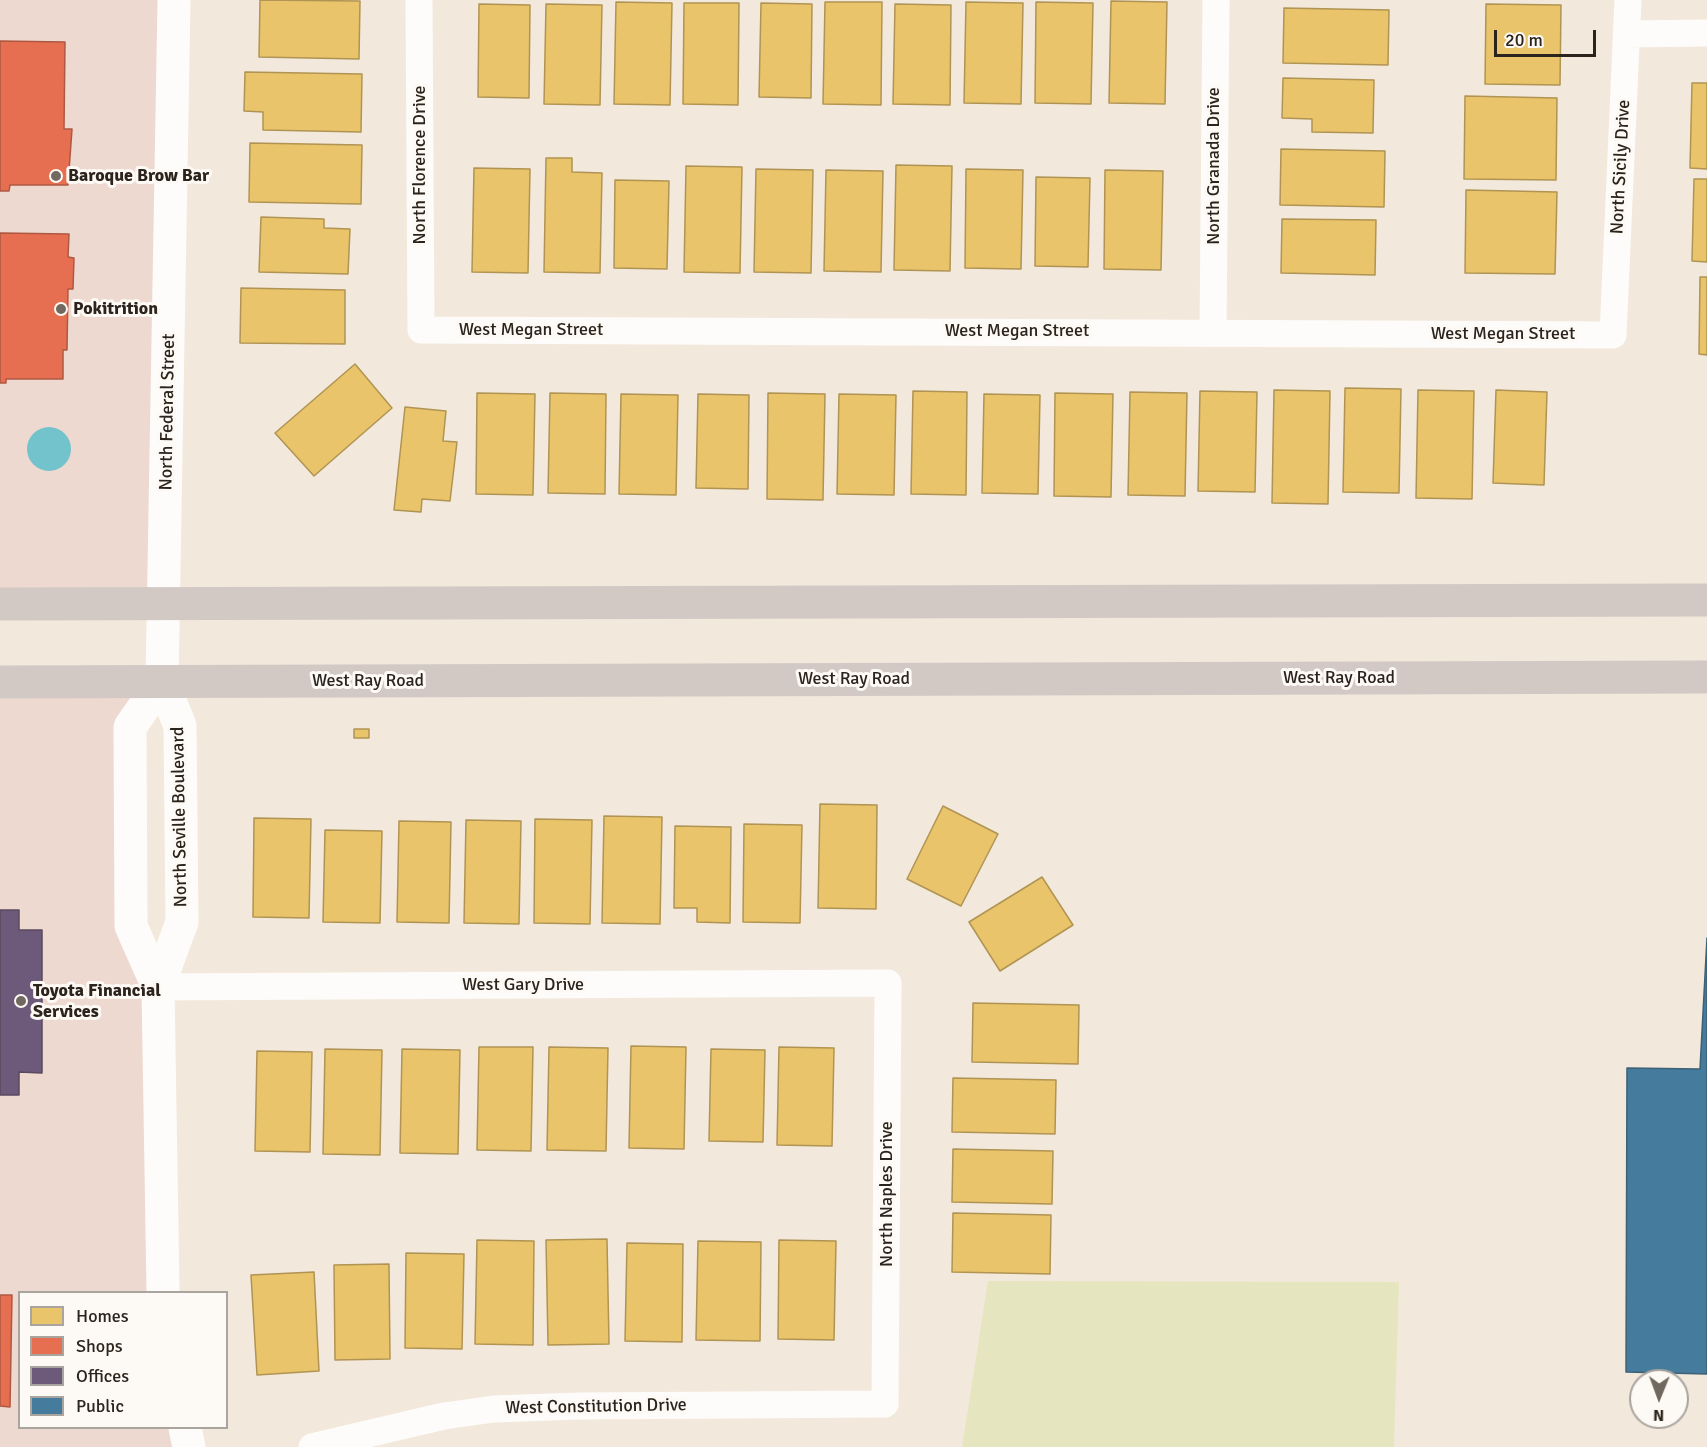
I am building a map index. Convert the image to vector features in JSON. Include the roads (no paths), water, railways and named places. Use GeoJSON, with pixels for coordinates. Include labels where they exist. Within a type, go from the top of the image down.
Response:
{"type":"FeatureCollection","features":[{"type":"Feature","properties":{"kind":"main road"},"geometry":{"type":"LineString","coordinates":[[0,604],[1707,600]]}},
{"type":"Feature","properties":{"kind":"main road","name":"West Ray Road"},"geometry":{"type":"LineString","coordinates":[[0,682],[1707,677]]}},
{"type":"Feature","properties":{"kind":"street","name":"North Federal Street"},"geometry":{"type":"LineString","coordinates":[[162,681],[174,0]]}},
{"type":"Feature","properties":{"kind":"street","name":"North Florence Drive"},"geometry":{"type":"LineString","coordinates":[[419,0],[421,330]]}},
{"type":"Feature","properties":{"kind":"street","name":"North Granada Drive"},"geometry":{"type":"LineString","coordinates":[[1213,332],[1215,0]]}},
{"type":"Feature","properties":{"kind":"street","name":"North Sicily Drive"},"geometry":{"type":"LineString","coordinates":[[1613,335],[1628,0]]}},
{"type":"Feature","properties":{"kind":"street"},"geometry":{"type":"LineString","coordinates":[[1627,34],[1707,33]]}},
{"type":"Feature","properties":{"kind":"street","name":"West Megan Street"},"geometry":{"type":"LineString","coordinates":[[421,330],[1613,335]]}},
{"type":"Feature","properties":{"kind":"street","name":"North Seville Boulevard"},"geometry":{"type":"LineString","coordinates":[[158,987],[131,926],[130,727],[162,681]]}},
{"type":"Feature","properties":{"kind":"street","name":"North Seville Boulevard"},"geometry":{"type":"LineString","coordinates":[[162,681],[180,726],[182,922],[158,987],[163,1291]]}},
{"type":"Feature","properties":{"kind":"street","name":"West Gary Drive"},"geometry":{"type":"LineString","coordinates":[[158,987],[888,983]]}},
{"type":"Feature","properties":{"kind":"street","name":"North Naples Drive"},"geometry":{"type":"LineString","coordinates":[[885,1404],[888,983]]}},
{"type":"Feature","properties":{"kind":"street","name":"West Constitution Drive"},"geometry":{"type":"LineString","coordinates":[[312,1447],[444,1416],[494,1409],[580,1406],[885,1404]]}},
{"type":"Feature","properties":{"kind":"street"},"geometry":{"type":"LineString","coordinates":[[185,1429],[189,1447]]}},
{"type":"Feature","properties":{"kind":"water"},"geometry":{"type":"Polygon","coordinates":[[[49,427],[64,434],[71,449],[64,464],[49,471],[34,464],[27,449],[34,434],[49,427]]]}},
{"type":"Feature","properties":{"kind":"place","name":"Baroque Brow Bar"},"geometry":{"type":"Point","coordinates":[56,176]}},
{"type":"Feature","properties":{"kind":"place","name":"Pokitrition"},"geometry":{"type":"Point","coordinates":[61,309]}},
{"type":"Feature","properties":{"kind":"place","name":"Toyota Financial Services"},"geometry":{"type":"Point","coordinates":[21,1001]}}]}
